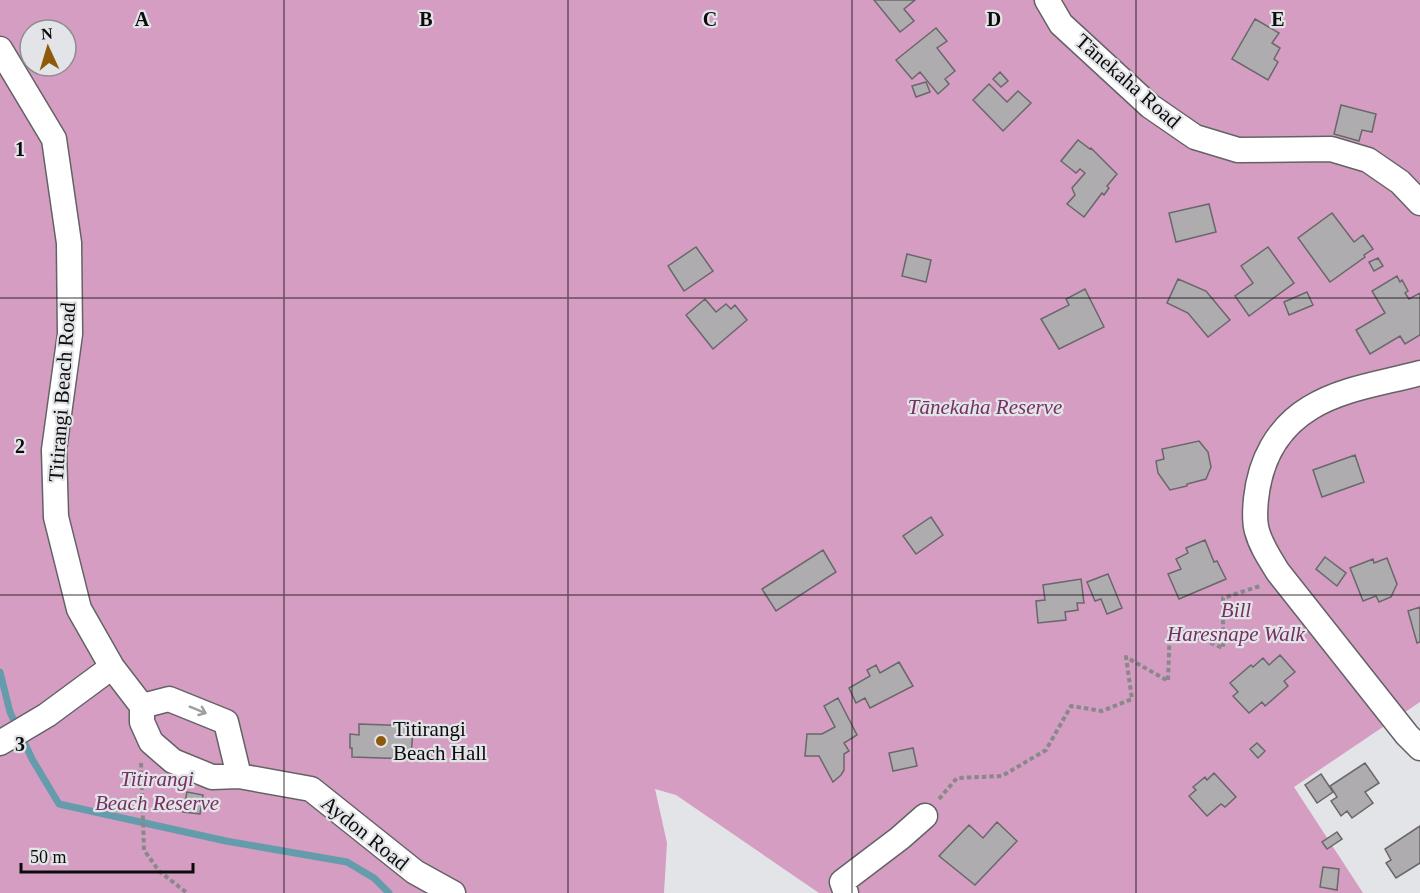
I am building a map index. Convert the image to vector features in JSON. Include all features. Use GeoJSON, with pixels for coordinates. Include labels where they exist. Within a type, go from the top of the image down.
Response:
{"type":"FeatureCollection","features":[{"type":"Feature","properties":{"kind":"street","name":"Tānekaha Road"},"geometry":{"type":"LineString","coordinates":[[1047,0],[1061,24],[1150,106],[1195,137],[1238,150],[1331,149],[1368,160],[1400,182],[1420,203]]}},
{"type":"Feature","properties":{"kind":"street","name":"Titirangi Beach Road"},"geometry":{"type":"LineString","coordinates":[[0,49],[54,139],[69,243],[70,334],[54,450],[56,517],[79,609],[112,667]]}},
{"type":"Feature","properties":{"kind":"street"},"geometry":{"type":"LineString","coordinates":[[1420,373],[1340,394],[1311,407],[1288,423],[1265,457],[1258,480],[1255,510],[1256,529],[1262,547],[1278,572],[1407,735],[1420,748]]}},
{"type":"Feature","properties":{"kind":"street","name":"Aydon Road"},"geometry":{"type":"LineString","coordinates":[[112,667],[142,706],[141,722],[151,742],[173,761],[212,777],[239,776],[311,789],[415,872],[453,893]]}},
{"type":"Feature","properties":{"kind":"street"},"geometry":{"type":"LineString","coordinates":[[0,743],[47,715],[112,667]]}},
{"type":"Feature","properties":{"kind":"street"},"geometry":{"type":"LineString","coordinates":[[142,706],[170,699],[226,722],[239,776]]}},
{"type":"Feature","properties":{"kind":"street"},"geometry":{"type":"LineString","coordinates":[[846,893],[842,882],[925,816]]}},
{"type":"Feature","properties":{"kind":"path"},"geometry":{"type":"LineString","coordinates":[[925,816],[957,778],[1002,776],[1046,750],[1071,706],[1102,711],[1132,699],[1126,657],[1168,681],[1170,626],[1223,648],[1223,598],[1259,587],[1278,572]]}},
{"type":"Feature","properties":{"kind":"path"},"geometry":{"type":"LineString","coordinates":[[141,794],[144,850],[159,871],[188,893]]}},
{"type":"Feature","properties":{"kind":"green space"},"geometry":{"type":"Polygon","coordinates":[[[0,0],[1420,0],[1420,702],[1294,787],[1363,893],[819,893],[676,795],[655,789],[667,843],[664,893],[0,893],[0,0]]]}},
{"type":"Feature","properties":{"kind":"building"},"geometry":{"type":"Polygon","coordinates":[[[874,0],[915,0],[904,9],[914,21],[900,32],[874,0]]]}},
{"type":"Feature","properties":{"kind":"building"},"geometry":{"type":"Polygon","coordinates":[[[1255,19],[1279,33],[1272,43],[1280,48],[1274,59],[1278,62],[1268,80],[1232,59],[1255,19]]]}},
{"type":"Feature","properties":{"kind":"building"},"geometry":{"type":"Polygon","coordinates":[[[936,28],[947,41],[937,48],[955,71],[945,79],[949,84],[938,94],[920,72],[912,79],[896,60],[936,28]]]}},
{"type":"Feature","properties":{"kind":"building"},"geometry":{"type":"Polygon","coordinates":[[[1000,72],[1008,81],[1001,87],[993,79],[1000,72]]]}},
{"type":"Feature","properties":{"kind":"building"},"geometry":{"type":"Polygon","coordinates":[[[926,82],[930,92],[916,97],[912,86],[926,82]]]}},
{"type":"Feature","properties":{"kind":"building"},"geometry":{"type":"Polygon","coordinates":[[[989,84],[1007,102],[1018,91],[1031,103],[1003,131],[973,100],[989,84]]]}},
{"type":"Feature","properties":{"kind":"building"},"geometry":{"type":"Polygon","coordinates":[[[1341,105],[1376,114],[1372,132],[1362,130],[1359,141],[1334,134],[1341,105]]]}},
{"type":"Feature","properties":{"kind":"building"},"geometry":{"type":"Polygon","coordinates":[[[1078,140],[1091,148],[1117,174],[1107,186],[1109,188],[1104,195],[1102,193],[1084,217],[1067,204],[1075,195],[1072,188],[1085,173],[1080,169],[1076,173],[1061,161],[1078,140]]]}},
{"type":"Feature","properties":{"kind":"building"},"geometry":{"type":"Polygon","coordinates":[[[1209,204],[1216,232],[1176,242],[1169,213],[1209,204]]]}},
{"type":"Feature","properties":{"kind":"building"},"geometry":{"type":"Polygon","coordinates":[[[1332,213],[1354,242],[1363,235],[1373,249],[1330,282],[1298,238],[1332,213]]]}},
{"type":"Feature","properties":{"kind":"building"},"geometry":{"type":"Polygon","coordinates":[[[696,247],[713,271],[684,291],[668,266],[696,247]]]}},
{"type":"Feature","properties":{"kind":"building"},"geometry":{"type":"Polygon","coordinates":[[[1268,247],[1294,283],[1249,316],[1235,296],[1253,283],[1241,266],[1268,247]]]}},
{"type":"Feature","properties":{"kind":"building"},"geometry":{"type":"Polygon","coordinates":[[[907,254],[931,260],[926,282],[902,276],[907,254]]]}},
{"type":"Feature","properties":{"kind":"building"},"geometry":{"type":"Polygon","coordinates":[[[1378,258],[1383,266],[1374,271],[1369,262],[1378,258]]]}},
{"type":"Feature","properties":{"kind":"building"},"geometry":{"type":"Polygon","coordinates":[[[1397,276],[1408,291],[1405,293],[1409,299],[1420,293],[1420,335],[1405,344],[1400,336],[1370,354],[1356,330],[1385,313],[1372,291],[1397,276]]]}},
{"type":"Feature","properties":{"kind":"building"},"geometry":{"type":"Polygon","coordinates":[[[1178,279],[1206,291],[1230,320],[1208,337],[1188,313],[1167,303],[1178,279]]]}},
{"type":"Feature","properties":{"kind":"building"},"geometry":{"type":"Polygon","coordinates":[[[1085,289],[1104,327],[1059,349],[1041,319],[1069,305],[1066,299],[1085,289]]]}},
{"type":"Feature","properties":{"kind":"building"},"geometry":{"type":"Polygon","coordinates":[[[1307,292],[1313,305],[1289,315],[1284,302],[1307,292]]]}},
{"type":"Feature","properties":{"kind":"building"},"geometry":{"type":"Polygon","coordinates":[[[705,299],[716,312],[726,304],[731,309],[735,305],[747,320],[713,349],[686,315],[705,299]]]}},
{"type":"Feature","properties":{"kind":"building"},"geometry":{"type":"Polygon","coordinates":[[[1199,441],[1208,452],[1211,467],[1206,479],[1170,490],[1158,473],[1156,461],[1164,459],[1162,449],[1199,441]]]}},
{"type":"Feature","properties":{"kind":"building"},"geometry":{"type":"Polygon","coordinates":[[[1355,455],[1364,482],[1322,497],[1313,470],[1355,455]]]}},
{"type":"Feature","properties":{"kind":"building"},"geometry":{"type":"Polygon","coordinates":[[[931,517],[943,535],[916,554],[903,536],[931,517]]]}},
{"type":"Feature","properties":{"kind":"building"},"geometry":{"type":"Polygon","coordinates":[[[1205,540],[1214,562],[1217,561],[1226,579],[1179,599],[1168,574],[1181,569],[1176,559],[1188,553],[1186,548],[1205,540]]]}},
{"type":"Feature","properties":{"kind":"building"},"geometry":{"type":"Polygon","coordinates":[[[823,550],[836,572],[776,611],[762,589],[823,550]]]}},
{"type":"Feature","properties":{"kind":"building"},"geometry":{"type":"Polygon","coordinates":[[[1325,557],[1346,573],[1337,586],[1316,569],[1325,557]]]}},
{"type":"Feature","properties":{"kind":"building"},"geometry":{"type":"Polygon","coordinates":[[[1387,558],[1397,584],[1391,597],[1379,602],[1376,596],[1363,601],[1350,568],[1373,559],[1374,563],[1387,558]]]}},
{"type":"Feature","properties":{"kind":"building"},"geometry":{"type":"Polygon","coordinates":[[[1108,574],[1122,608],[1107,614],[1101,599],[1095,601],[1087,582],[1108,574]]]}},
{"type":"Feature","properties":{"kind":"building"},"geometry":{"type":"Polygon","coordinates":[[[1081,579],[1084,603],[1077,603],[1078,610],[1065,612],[1066,620],[1038,623],[1036,601],[1045,600],[1043,585],[1081,579]]]}},
{"type":"Feature","properties":{"kind":"building"},"geometry":{"type":"Polygon","coordinates":[[[1420,607],[1420,642],[1417,643],[1408,611],[1420,607]]]}},
{"type":"Feature","properties":{"kind":"building"},"geometry":{"type":"Polygon","coordinates":[[[1280,655],[1295,672],[1284,681],[1288,686],[1265,706],[1262,702],[1249,713],[1233,696],[1238,692],[1230,683],[1263,658],[1269,665],[1280,655]]]}},
{"type":"Feature","properties":{"kind":"building"},"geometry":{"type":"Polygon","coordinates":[[[899,662],[913,686],[870,708],[865,698],[856,703],[849,688],[870,676],[867,670],[876,665],[880,673],[899,662]]]}},
{"type":"Feature","properties":{"kind":"building"},"geometry":{"type":"Polygon","coordinates":[[[838,698],[857,735],[844,743],[849,751],[844,754],[844,770],[833,782],[819,756],[805,756],[807,734],[822,734],[835,727],[824,706],[838,698]]]}},
{"type":"Feature","properties":{"kind":"building","name":"Titirangi Beach Hall"},"geometry":{"type":"Polygon","coordinates":[[[359,724],[413,726],[411,759],[352,757],[350,734],[359,735],[359,724]]]}},
{"type":"Feature","properties":{"kind":"building"},"geometry":{"type":"Polygon","coordinates":[[[1257,743],[1265,751],[1258,758],[1250,749],[1257,743]]]}},
{"type":"Feature","properties":{"kind":"building"},"geometry":{"type":"Polygon","coordinates":[[[913,748],[917,766],[893,771],[889,753],[913,748]]]}},
{"type":"Feature","properties":{"kind":"building"},"geometry":{"type":"Polygon","coordinates":[[[1365,763],[1379,783],[1365,792],[1373,803],[1352,818],[1347,811],[1341,816],[1331,801],[1337,797],[1330,786],[1365,763]]]}},
{"type":"Feature","properties":{"kind":"building"},"geometry":{"type":"Polygon","coordinates":[[[1214,773],[1236,797],[1225,807],[1221,804],[1207,816],[1189,796],[1196,790],[1193,787],[1205,777],[1207,780],[1214,773]]]}},
{"type":"Feature","properties":{"kind":"building"},"geometry":{"type":"Polygon","coordinates":[[[1321,774],[1333,792],[1317,803],[1305,785],[1321,774]]]}},
{"type":"Feature","properties":{"kind":"building"},"geometry":{"type":"Polygon","coordinates":[[[187,792],[203,795],[200,814],[183,812],[187,792]]]}},
{"type":"Feature","properties":{"kind":"building"},"geometry":{"type":"Polygon","coordinates":[[[997,822],[1017,841],[975,885],[939,856],[969,825],[983,838],[997,822]]]}},
{"type":"Feature","properties":{"kind":"building"},"geometry":{"type":"Polygon","coordinates":[[[1420,826],[1420,863],[1396,878],[1386,863],[1391,860],[1385,849],[1420,826]]]}},
{"type":"Feature","properties":{"kind":"building"},"geometry":{"type":"Polygon","coordinates":[[[1337,832],[1342,839],[1327,849],[1322,842],[1337,832]]]}},
{"type":"Feature","properties":{"kind":"building"},"geometry":{"type":"Polygon","coordinates":[[[1323,867],[1339,869],[1337,890],[1320,887],[1323,867]]]}},
{"type":"Feature","properties":{"kind":"waterway"},"geometry":{"type":"LineString","coordinates":[[0,672],[10,712],[32,759],[59,804],[226,841],[347,862],[374,878],[389,893]]}},
{"type":"Feature","properties":{"kind":"place","name":"Titirangi Beach Hall"},"geometry":{"type":"Point","coordinates":[381,741]}},
{"type":"Feature","properties":{"kind":"park label","name":"Tānekaha Reserve"},"geometry":{"type":"Point","coordinates":[985,407]}},
{"type":"Feature","properties":{"kind":"park label","name":"Bill Haresnape Walk"},"geometry":{"type":"Point","coordinates":[1236,622]}},
{"type":"Feature","properties":{"kind":"park label","name":"Titirangi Beach Reserve"},"geometry":{"type":"Point","coordinates":[157,791]}}]}
